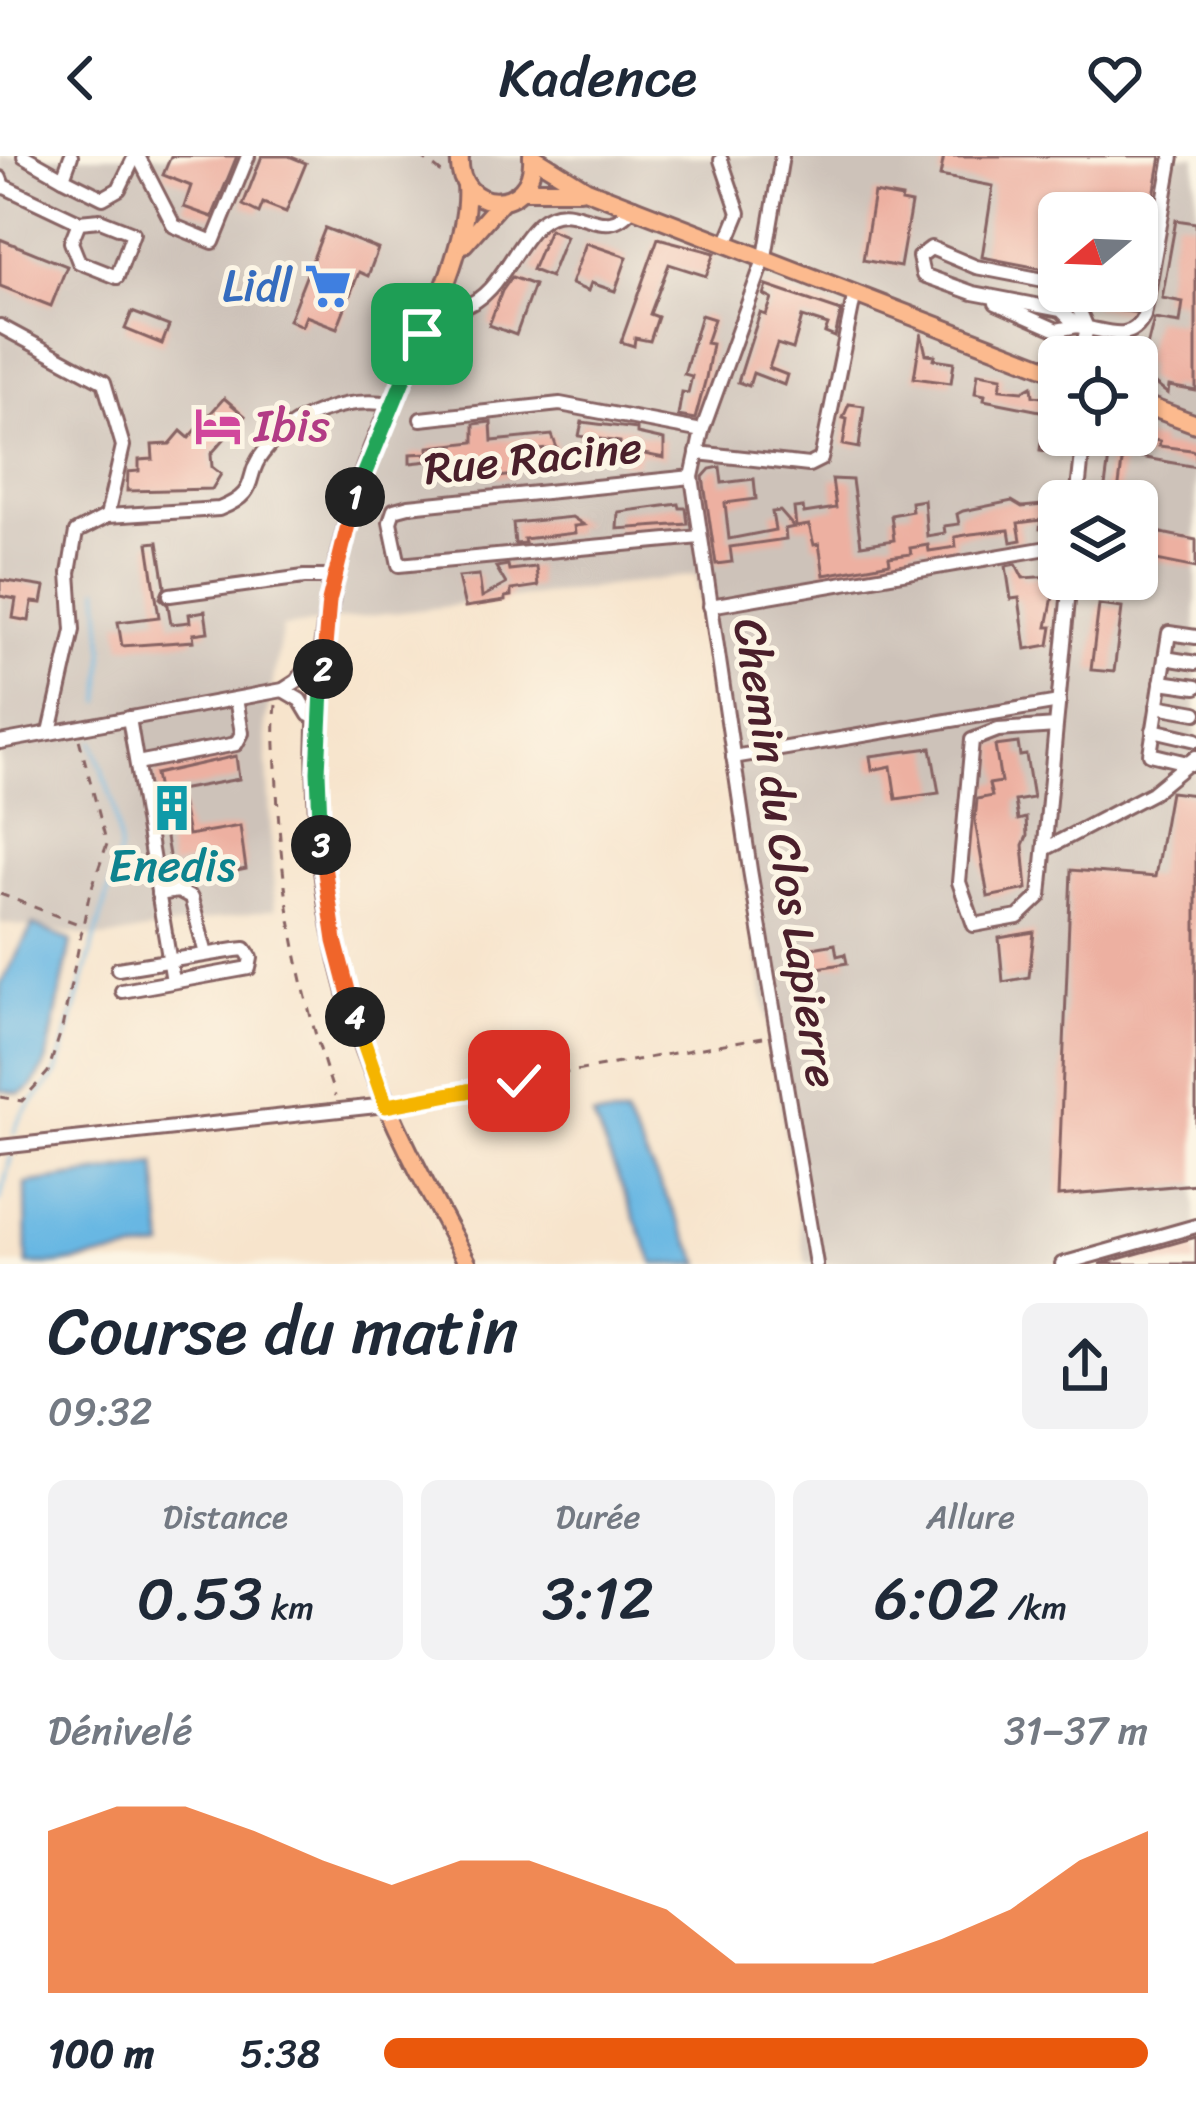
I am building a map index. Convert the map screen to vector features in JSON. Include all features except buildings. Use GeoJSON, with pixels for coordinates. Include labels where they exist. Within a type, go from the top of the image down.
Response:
{"type":"FeatureCollection","features":[{"type":"Feature","properties":{"kind":"main road"},"geometry":{"type":"LineString","coordinates":[[441,156],[462,172],[478,196],[502,200]]}},
{"type":"Feature","properties":{"kind":"main road"},"geometry":{"type":"LineString","coordinates":[[523,190],[532,174],[532,156]]}},
{"type":"Feature","properties":{"kind":"main road"},"geometry":{"type":"LineString","coordinates":[[532,156],[587,190],[1038,365]]}},
{"type":"Feature","properties":{"kind":"main road"},"geometry":{"type":"LineString","coordinates":[[456,1264],[355,1049],[325,942],[310,831],[309,715],[314,657],[352,505],[456,254],[466,216],[462,172]]}},
{"type":"Feature","properties":{"kind":"main road"},"geometry":{"type":"LineString","coordinates":[[456,254],[502,200],[523,190],[587,190]]}},
{"type":"Feature","properties":{"kind":"main road"},"geometry":{"type":"LineString","coordinates":[[1158,410],[1196,424]]}},
{"type":"Feature","properties":{"kind":"main road"},"geometry":{"type":"LineString","coordinates":[[329,601],[318,772],[326,888],[348,992],[381,1106],[468,1264]]}},
{"type":"Feature","properties":{"kind":"street"},"geometry":{"type":"LineString","coordinates":[[24,156],[103,198],[119,189],[136,156]]}},
{"type":"Feature","properties":{"kind":"street"},"geometry":{"type":"LineString","coordinates":[[63,178],[71,156]]}},
{"type":"Feature","properties":{"kind":"street"},"geometry":{"type":"LineString","coordinates":[[136,156],[174,226],[213,242],[248,156]]}},
{"type":"Feature","properties":{"kind":"street","name":"Chemin du Clos Lapierre"},"geometry":{"type":"LineString","coordinates":[[782,156],[765,257],[702,431],[692,477],[816,1264]]}},
{"type":"Feature","properties":{"kind":"street"},"geometry":{"type":"LineString","coordinates":[[1063,312],[1082,327],[1126,334],[1140,326],[1172,156]]}},
{"type":"Feature","properties":{"kind":"street"},"geometry":{"type":"LineString","coordinates":[[721,160],[740,213],[728,242]]}},
{"type":"Feature","properties":{"kind":"street"},"geometry":{"type":"LineString","coordinates":[[0,178],[3,186],[79,222],[100,220],[134,233],[117,277],[79,262],[71,242],[79,222]]}},
{"type":"Feature","properties":{"kind":"street"},"geometry":{"type":"LineString","coordinates":[[437,298],[462,307],[479,300],[541,221],[571,212],[608,224],[624,218],[634,206]]}},
{"type":"Feature","properties":{"kind":"street"},"geometry":{"type":"LineString","coordinates":[[1038,279],[976,267],[931,248],[919,256],[923,275],[973,293],[1038,306]]}},
{"type":"Feature","properties":{"kind":"street"},"geometry":{"type":"LineString","coordinates":[[697,452],[809,465],[821,459],[855,292]]}},
{"type":"Feature","properties":{"kind":"street"},"geometry":{"type":"LineString","coordinates":[[1077,312],[1081,336]]}},
{"type":"Feature","properties":{"kind":"street"},"geometry":{"type":"LineString","coordinates":[[0,326],[104,382],[123,446],[107,516]]}},
{"type":"Feature","properties":{"kind":"street"},"geometry":{"type":"LineString","coordinates":[[50,732],[73,630],[69,573],[76,532],[107,516],[219,509],[233,504],[253,483],[266,448],[314,414],[357,402],[391,404]]}},
{"type":"Feature","properties":{"kind":"street"},"geometry":{"type":"LineString","coordinates":[[421,419],[560,404],[702,431]]}},
{"type":"Feature","properties":{"kind":"street","name":"Rue Racine"},"geometry":{"type":"LineString","coordinates":[[692,477],[409,506],[394,510],[390,522],[399,565],[700,537]]}},
{"type":"Feature","properties":{"kind":"street"},"geometry":{"type":"LineString","coordinates":[[710,606],[1038,550]]}},
{"type":"Feature","properties":{"kind":"street"},"geometry":{"type":"LineString","coordinates":[[170,595],[304,577],[334,578]]}},
{"type":"Feature","properties":{"kind":"street"},"geometry":{"type":"LineString","coordinates":[[1056,726],[998,730],[972,740],[959,882],[974,925],[1018,916],[1040,896],[1068,600]]}},
{"type":"Feature","properties":{"kind":"street"},"geometry":{"type":"LineString","coordinates":[[1194,761],[1150,754],[1169,633],[1196,637]]}},
{"type":"Feature","properties":{"kind":"street"},"geometry":{"type":"LineString","coordinates":[[0,742],[280,691],[297,681],[314,657]]}},
{"type":"Feature","properties":{"kind":"street"},"geometry":{"type":"LineString","coordinates":[[1165,658],[1196,663]]}},
{"type":"Feature","properties":{"kind":"street"},"geometry":{"type":"LineString","coordinates":[[1161,682],[1196,687]]}},
{"type":"Feature","properties":{"kind":"street"},"geometry":{"type":"LineString","coordinates":[[280,691],[301,700],[309,715]]}},
{"type":"Feature","properties":{"kind":"street"},"geometry":{"type":"LineString","coordinates":[[136,763],[236,745],[242,733],[236,699]]}},
{"type":"Feature","properties":{"kind":"street"},"geometry":{"type":"LineString","coordinates":[[733,757],[1058,702]]}},
{"type":"Feature","properties":{"kind":"street"},"geometry":{"type":"LineString","coordinates":[[1157,706],[1196,713]]}},
{"type":"Feature","properties":{"kind":"street"},"geometry":{"type":"LineString","coordinates":[[129,718],[172,981]]}},
{"type":"Feature","properties":{"kind":"street"},"geometry":{"type":"LineString","coordinates":[[1153,730],[1196,740]]}},
{"type":"Feature","properties":{"kind":"street"},"geometry":{"type":"LineString","coordinates":[[1045,849],[1109,817],[1194,761]]}},
{"type":"Feature","properties":{"kind":"street"},"geometry":{"type":"LineString","coordinates":[[158,894],[178,891],[191,898],[206,954]]}},
{"type":"Feature","properties":{"kind":"street"},"geometry":{"type":"LineString","coordinates":[[118,969],[245,949],[251,965],[122,991]]}},
{"type":"Feature","properties":{"kind":"street"},"geometry":{"type":"LineString","coordinates":[[0,1148],[381,1106]]}},
{"type":"Feature","properties":{"kind":"street"},"geometry":{"type":"LineString","coordinates":[[1062,1264],[1196,1226]]}},
{"type":"Feature","properties":{"kind":"path"},"geometry":{"type":"LineString","coordinates":[[420,156],[435,166],[441,156]]}},
{"type":"Feature","properties":{"kind":"path"},"geometry":{"type":"LineString","coordinates":[[280,691],[280,866],[290,938],[340,1113]]}},
{"type":"Feature","properties":{"kind":"path"},"geometry":{"type":"LineString","coordinates":[[1,1099],[22,1101],[48,1072],[107,844],[79,739]]}},
{"type":"Feature","properties":{"kind":"path"},"geometry":{"type":"LineString","coordinates":[[0,894],[83,926]]}},
{"type":"Feature","properties":{"kind":"path"},"geometry":{"type":"LineString","coordinates":[[381,1106],[778,1034]]}},
{"type":"Feature","properties":{"kind":"shaded area"},"geometry":{"type":"Polygon","coordinates":[[[0,156],[1196,156],[1196,1264],[806,1264],[696,575],[283,627],[265,725],[275,909],[105,938],[0,923],[0,156]]]}},
{"type":"Feature","properties":{"kind":"water"},"geometry":{"type":"Polygon","coordinates":[[[33,925],[71,941],[46,1063],[32,1087],[20,1094],[0,1090],[0,986],[33,925]]]}},
{"type":"Feature","properties":{"kind":"water"},"geometry":{"type":"Polygon","coordinates":[[[625,1116],[701,1264],[654,1264],[593,1117],[625,1116]]]}},
{"type":"Feature","properties":{"kind":"water"},"geometry":{"type":"Polygon","coordinates":[[[156,1164],[164,1248],[27,1264],[26,1184],[156,1164]]]}},
{"type":"Feature","properties":{"kind":"waterway"},"geometry":{"type":"LineString","coordinates":[[99,588],[104,648],[101,702]]}},
{"type":"Feature","properties":{"kind":"waterway"},"geometry":{"type":"LineString","coordinates":[[14,1133],[57,1072],[120,851],[114,806],[93,742]]}},
{"type":"Feature","properties":{"kind":"waterway"},"geometry":{"type":"LineString","coordinates":[[0,1201],[11,1157]]}},
{"type":"Feature","properties":{"kind":"place","name":"Lidl"},"geometry":{"type":"Point","coordinates":[328,286]}},
{"type":"Feature","properties":{"kind":"place","name":"Ibis"},"geometry":{"type":"Point","coordinates":[218,426]}},
{"type":"Feature","properties":{"kind":"place","name":"Enedis"},"geometry":{"type":"Point","coordinates":[172,808]}},
{"type":"Feature","properties":{"kind":"route"},"geometry":{"type":"LineString","coordinates":[[422,334],[352,505],[329,601],[318,772],[326,888],[348,992],[386,1106],[519,1081]]}}]}
